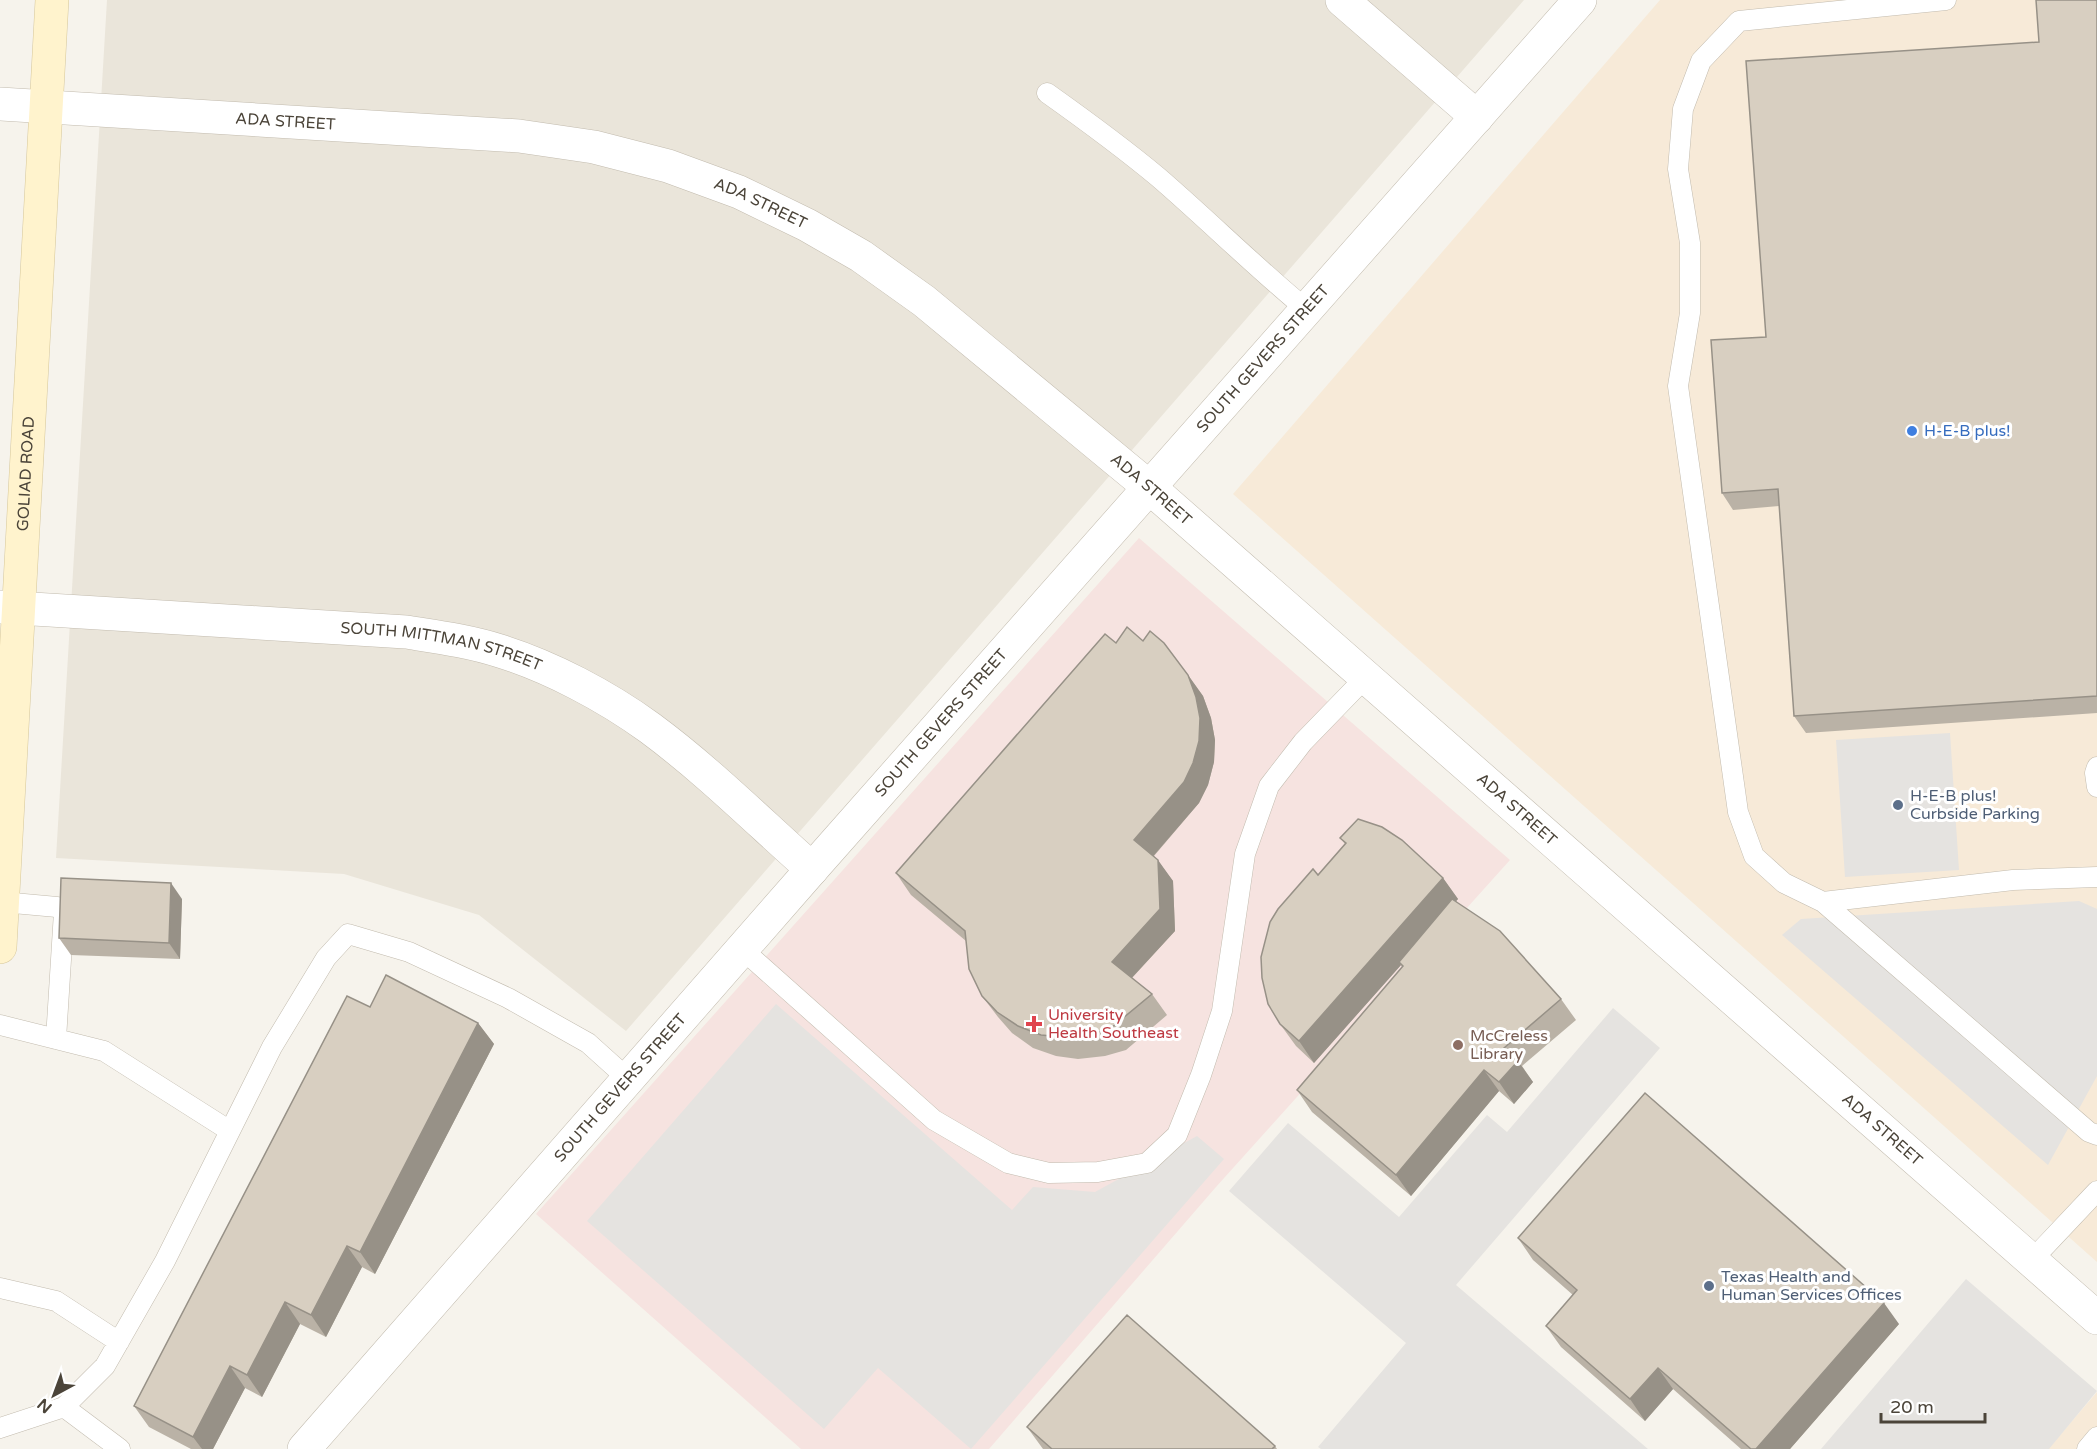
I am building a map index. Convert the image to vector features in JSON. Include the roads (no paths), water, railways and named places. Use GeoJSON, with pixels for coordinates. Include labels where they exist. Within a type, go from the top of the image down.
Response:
{"type":"FeatureCollection","features":[{"type":"Feature","properties":{"kind":"main road","name":"GOLIAD ROAD"},"geometry":{"type":"LineString","coordinates":[[0,947],[9,608],[52,0]]}},
{"type":"Feature","properties":{"kind":"street"},"geometry":{"type":"LineString","coordinates":[[1342,0],[1477,117]]}},
{"type":"Feature","properties":{"kind":"street","name":"SOUTH GEVERS STREET"},"geometry":{"type":"LineString","coordinates":[[304,1449],[812,869],[1580,0]]}},
{"type":"Feature","properties":{"kind":"street","name":"ADA STREET"},"geometry":{"type":"LineString","coordinates":[[0,105],[519,136],[594,147],[668,166],[739,192],[807,225],[861,256],[924,301],[1149,487],[2097,1318]]}},
{"type":"Feature","properties":{"kind":"street","name":"SOUTH MITTMAN STREET"},"geometry":{"type":"LineString","coordinates":[[9,608],[406,632],[453,639],[500,651],[545,668],[588,690],[648,727],[680,752],[812,869]]}},
{"type":"Feature","properties":{"kind":"lane"},"geometry":{"type":"LineString","coordinates":[[1946,0],[1739,21],[1701,62],[1683,109],[1678,169],[1689,243],[1690,313],[1678,386],[1738,812],[1754,856],[1784,883],[1823,902],[2089,1132],[2097,1135]]}},
{"type":"Feature","properties":{"kind":"lane"},"geometry":{"type":"LineString","coordinates":[[1047,93],[1159,178],[1260,271],[1306,309]]}},
{"type":"Feature","properties":{"kind":"lane"},"geometry":{"type":"LineString","coordinates":[[742,949],[934,1120],[1008,1164],[1049,1173],[1098,1172],[1147,1162],[1177,1135],[1219,1022],[1245,854],[1269,786],[1303,742],[1366,678]]}},
{"type":"Feature","properties":{"kind":"lane"},"geometry":{"type":"LineString","coordinates":[[2097,767],[2095,773],[2097,788]]}},
{"type":"Feature","properties":{"kind":"lane"},"geometry":{"type":"LineString","coordinates":[[1823,902],[2013,880],[2097,877]]}},
{"type":"Feature","properties":{"kind":"lane"},"geometry":{"type":"LineString","coordinates":[[2,889],[64,912],[56,1039]]}},
{"type":"Feature","properties":{"kind":"lane"},"geometry":{"type":"LineString","coordinates":[[0,1428],[64,1407],[105,1366],[165,1261],[272,1047],[326,958],[348,934],[409,952],[508,998],[588,1043],[628,1079]]}},
{"type":"Feature","properties":{"kind":"lane"},"geometry":{"type":"LineString","coordinates":[[0,1025],[104,1051],[230,1131]]}},
{"type":"Feature","properties":{"kind":"lane"},"geometry":{"type":"LineString","coordinates":[[2031,1261],[2097,1191]]}},
{"type":"Feature","properties":{"kind":"lane"},"geometry":{"type":"LineString","coordinates":[[0,1288],[56,1301],[119,1342]]}},
{"type":"Feature","properties":{"kind":"lane"},"geometry":{"type":"LineString","coordinates":[[64,1407],[120,1449]]}},
{"type":"Feature","properties":{"kind":"lane"},"geometry":{"type":"LineString","coordinates":[[2087,1449],[2097,1437]]}},
{"type":"Feature","properties":{"kind":"place","name":"H-E-B plus!"},"geometry":{"type":"Point","coordinates":[1912,431]}},
{"type":"Feature","properties":{"kind":"place","name":"H-E-B plus! Curbside Parking"},"geometry":{"type":"Point","coordinates":[1898,805]}},
{"type":"Feature","properties":{"kind":"place","name":"University Health Southeast"},"geometry":{"type":"Point","coordinates":[1034,1024]}},
{"type":"Feature","properties":{"kind":"place","name":"McCreless Library"},"geometry":{"type":"Point","coordinates":[1458,1045]}},
{"type":"Feature","properties":{"kind":"place","name":"Texas Health and Human Services Offices"},"geometry":{"type":"Point","coordinates":[1709,1286]}}]}
